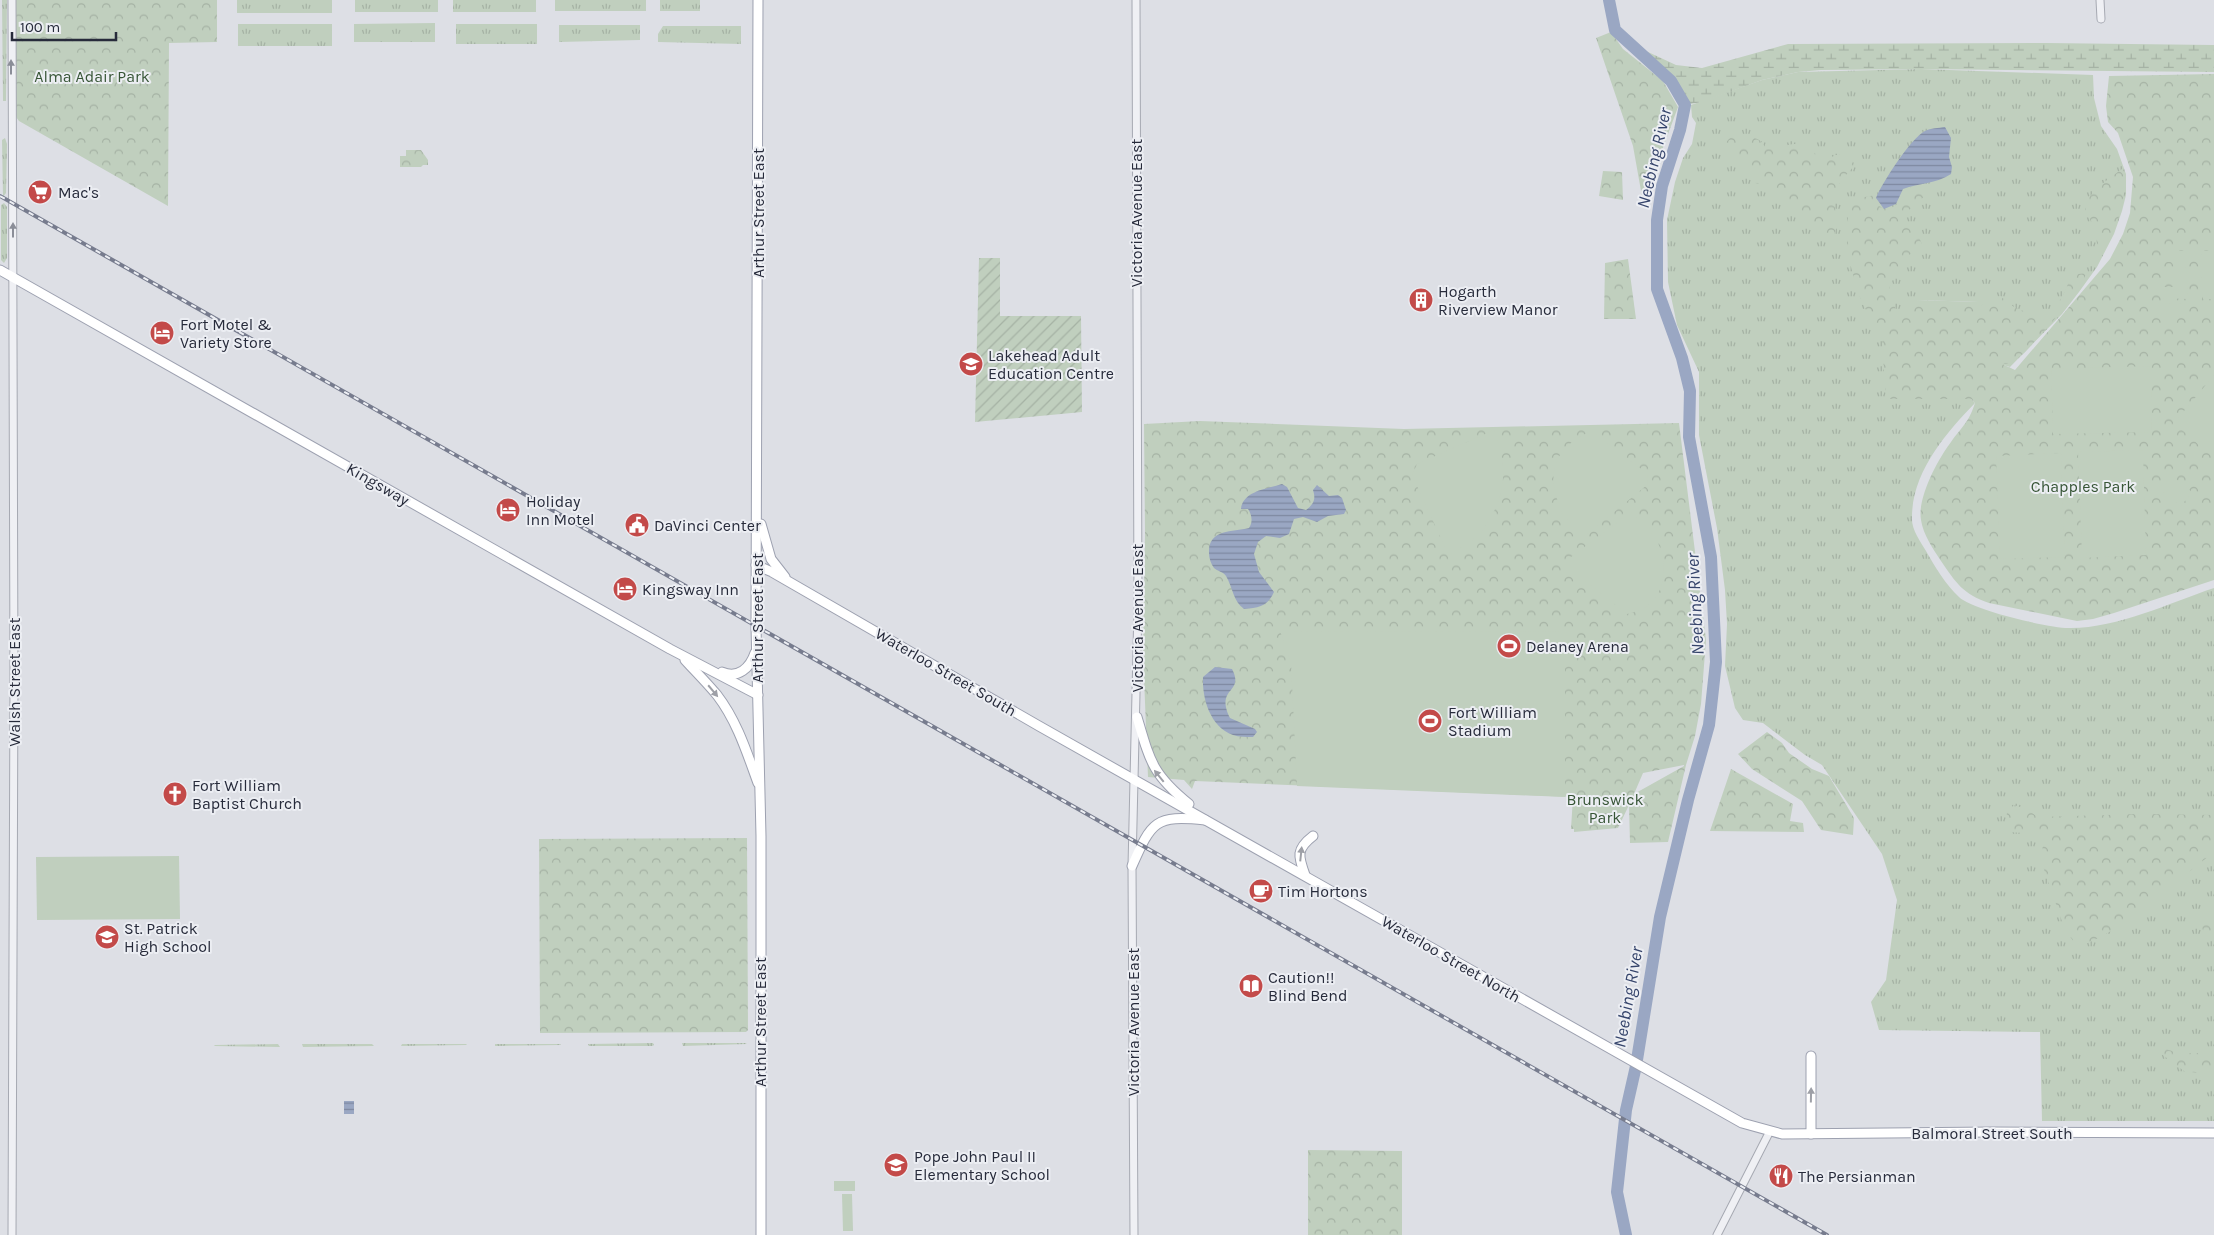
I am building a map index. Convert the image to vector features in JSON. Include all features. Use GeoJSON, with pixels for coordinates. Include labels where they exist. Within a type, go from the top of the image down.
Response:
{"type":"FeatureCollection","features":[{"type":"Feature","properties":{"kind":"main road","name":"Arthur Street East"},"geometry":{"type":"LineString","coordinates":[[758,0],[756,650],[761,791],[761,1235]]}},
{"type":"Feature","properties":{"kind":"main road","name":"Kingsway"},"geometry":{"type":"LineString","coordinates":[[0,270],[680,654],[758,695]]}},
{"type":"Feature","properties":{"kind":"main road"},"geometry":{"type":"LineString","coordinates":[[757,507],[771,558],[788,582]]}},
{"type":"Feature","properties":{"kind":"main road","name":"Waterloo Street South"},"geometry":{"type":"LineString","coordinates":[[756,566],[788,582],[1135,779]]}},
{"type":"Feature","properties":{"kind":"main road"},"geometry":{"type":"LineString","coordinates":[[680,654],[728,674],[742,672],[753,661],[756,650]]}},
{"type":"Feature","properties":{"kind":"main road"},"geometry":{"type":"LineString","coordinates":[[680,654],[717,696],[728,713],[749,757],[761,791]]}},
{"type":"Feature","properties":{"kind":"main road"},"geometry":{"type":"LineString","coordinates":[[1137,717],[1148,757],[1155,772],[1173,791],[1208,820]]}},
{"type":"Feature","properties":{"kind":"main road","name":"Waterloo Street North"},"geometry":{"type":"LineString","coordinates":[[1135,779],[1742,1123],[1770,1131]]}},
{"type":"Feature","properties":{"kind":"main road"},"geometry":{"type":"LineString","coordinates":[[1132,866],[1147,834],[1158,823],[1169,819],[1208,820]]}},
{"type":"Feature","properties":{"kind":"main road"},"geometry":{"type":"LineString","coordinates":[[1305,875],[1301,864],[1300,850],[1303,844],[1313,836]]}},
{"type":"Feature","properties":{"kind":"main road"},"geometry":{"type":"LineString","coordinates":[[1811,1056],[1811,1134]]}},
{"type":"Feature","properties":{"kind":"main road","name":"Balmoral Street South"},"geometry":{"type":"LineString","coordinates":[[1770,1131],[1782,1134],[1993,1132],[2214,1133]]}},
{"type":"Feature","properties":{"kind":"street","name":"Walsh Street East"},"geometry":{"type":"LineString","coordinates":[[12,0],[14,278],[12,1235]]}},
{"type":"Feature","properties":{"kind":"street","name":"Victoria Avenue East"},"geometry":{"type":"LineString","coordinates":[[1134,1235],[1132,866],[1137,717],[1136,0]]}},
{"type":"Feature","properties":{"kind":"street"},"geometry":{"type":"LineString","coordinates":[[2100,0],[2100,19]]}},
{"type":"Feature","properties":{"kind":"street"},"geometry":{"type":"LineString","coordinates":[[0,265],[14,278]]}},
{"type":"Feature","properties":{"kind":"street"},"geometry":{"type":"LineString","coordinates":[[1717,1235],[1770,1131]]}},
{"type":"Feature","properties":{"kind":"green space"},"geometry":{"type":"Polygon","coordinates":[[[2,0],[7,0],[6,101],[3,101],[2,0]]]}},
{"type":"Feature","properties":{"kind":"green space","name":"Alma Adair Park"},"geometry":{"type":"Polygon","coordinates":[[[16,0],[217,0],[217,42],[169,43],[168,206],[19,121],[16,117],[16,0]]]}},
{"type":"Feature","properties":{"kind":"green space"},"geometry":{"type":"Polygon","coordinates":[[[237,0],[332,0],[332,13],[237,13],[237,0]]]}},
{"type":"Feature","properties":{"kind":"green space"},"geometry":{"type":"Polygon","coordinates":[[[355,0],[438,0],[438,12],[355,12],[355,0]]]}},
{"type":"Feature","properties":{"kind":"green space"},"geometry":{"type":"Polygon","coordinates":[[[453,0],[536,0],[536,12],[453,12],[453,0]]]}},
{"type":"Feature","properties":{"kind":"green space"},"geometry":{"type":"Polygon","coordinates":[[[555,0],[646,0],[646,11],[555,11],[555,0]]]}},
{"type":"Feature","properties":{"kind":"green space"},"geometry":{"type":"Polygon","coordinates":[[[660,0],[700,0],[700,11],[660,11],[660,0]]]}},
{"type":"Feature","properties":{"kind":"green space"},"geometry":{"type":"Polygon","coordinates":[[[435,23],[435,42],[354,42],[354,24],[435,23]]]}},
{"type":"Feature","properties":{"kind":"green space"},"geometry":{"type":"Polygon","coordinates":[[[238,24],[332,24],[332,46],[238,46],[238,24]]]}},
{"type":"Feature","properties":{"kind":"green space"},"geometry":{"type":"Polygon","coordinates":[[[456,24],[537,24],[537,44],[456,44],[456,24]]]}},
{"type":"Feature","properties":{"kind":"green space"},"geometry":{"type":"Polygon","coordinates":[[[559,25],[640,25],[640,40],[559,42],[559,25]]]}},
{"type":"Feature","properties":{"kind":"green space"},"geometry":{"type":"Polygon","coordinates":[[[663,26],[741,26],[741,44],[658,42],[658,34],[663,26]]]}},
{"type":"Feature","properties":{"kind":"green space"},"geometry":{"type":"Polygon","coordinates":[[[1611,32],[1623,49],[1663,81],[1678,107],[1643,202],[1633,146],[1596,38],[1611,32]]]}},
{"type":"Feature","properties":{"kind":"green space"},"geometry":{"type":"Polygon","coordinates":[[[2046,43],[2214,45],[2214,72],[1921,69],[1821,70],[1798,72],[1762,80],[1702,102],[1685,105],[1671,81],[1638,52],[1648,52],[1676,65],[1702,68],[1788,44],[2046,43]]]}},
{"type":"Feature","properties":{"kind":"green space"},"geometry":{"type":"Polygon","coordinates":[[[1921,69],[2093,75],[2094,98],[2101,126],[2117,149],[2126,174],[2126,195],[2122,211],[2114,234],[2097,267],[2062,314],[2010,367],[1976,357],[1978,302],[1918,300],[1886,399],[1971,399],[1975,403],[1942,440],[1924,469],[1914,500],[1912,517],[1916,535],[1937,569],[1954,592],[1967,602],[1994,613],[2029,622],[2068,628],[2086,627],[2123,620],[2214,588],[2214,1121],[2042,1121],[2040,1032],[1879,1030],[1871,1002],[1886,980],[1897,900],[1882,854],[1822,765],[1805,755],[1763,723],[1743,720],[1735,708],[1725,666],[1727,624],[1725,590],[1717,528],[1699,435],[1699,372],[1677,325],[1668,282],[1667,220],[1675,182],[1683,158],[1692,144],[1696,123],[1692,117],[1691,105],[1762,80],[1798,72],[1921,69]]]}},
{"type":"Feature","properties":{"kind":"green space","name":"Chapples Park"},"geometry":{"type":"Polygon","coordinates":[[[2214,74],[2214,580],[2114,613],[2077,621],[1980,600],[1966,592],[1951,576],[1932,546],[1924,531],[1921,520],[1922,501],[1935,468],[1967,420],[1975,403],[1971,399],[1886,399],[1882,342],[1906,306],[1918,300],[1978,302],[1978,309],[1985,302],[2000,296],[2014,307],[2039,318],[2051,310],[2060,300],[2071,275],[2086,273],[2069,302],[2048,327],[2016,360],[2002,364],[2015,370],[2110,259],[2123,234],[2130,213],[2133,177],[2118,133],[2108,122],[2106,106],[2109,76],[2214,74]]]}},
{"type":"Feature","properties":{"kind":"green space"},"geometry":{"type":"Polygon","coordinates":[[[1731,137],[1756,138],[1760,140],[1765,148],[1770,149],[1800,144],[1825,159],[1835,155],[1849,155],[1855,165],[1841,181],[1836,191],[1837,221],[1835,232],[1831,238],[1820,238],[1797,208],[1789,201],[1772,192],[1764,180],[1759,184],[1752,182],[1743,159],[1727,152],[1727,141],[1731,137]]]}},
{"type":"Feature","properties":{"kind":"green space"},"geometry":{"type":"Polygon","coordinates":[[[5,138],[7,144],[6,193],[3,197],[2,140],[5,138]]]}},
{"type":"Feature","properties":{"kind":"green space"},"geometry":{"type":"Polygon","coordinates":[[[406,150],[421,150],[428,160],[428,165],[400,167],[400,156],[406,156],[406,150]]]}},
{"type":"Feature","properties":{"kind":"green space"},"geometry":{"type":"Polygon","coordinates":[[[2122,169],[2124,188],[2119,218],[2106,244],[2098,246],[2095,228],[2085,209],[2086,204],[2093,192],[2122,169]]]}},
{"type":"Feature","properties":{"kind":"green space"},"geometry":{"type":"Polygon","coordinates":[[[1603,171],[1622,172],[1623,200],[1599,196],[1603,171]]]}},
{"type":"Feature","properties":{"kind":"green space"},"geometry":{"type":"Polygon","coordinates":[[[1918,186],[1924,189],[1927,194],[1901,217],[1915,229],[1922,244],[1900,261],[1899,274],[1891,282],[1889,290],[1895,296],[1895,313],[1889,320],[1882,335],[1876,331],[1858,293],[1847,252],[1848,214],[1853,203],[1860,198],[1875,195],[1879,206],[1888,210],[1900,202],[1909,188],[1918,186]]]}},
{"type":"Feature","properties":{"kind":"green space"},"geometry":{"type":"Polygon","coordinates":[[[4,203],[7,207],[7,258],[4,263],[1,260],[1,205],[4,203]]]}},
{"type":"Feature","properties":{"kind":"green space"},"geometry":{"type":"Polygon","coordinates":[[[2162,251],[2187,251],[2187,262],[2162,262],[2162,251]]]}},
{"type":"Feature","properties":{"kind":"green space"},"geometry":{"type":"Polygon","coordinates":[[[2202,251],[2214,251],[2214,263],[2202,263],[2202,251]]]}},
{"type":"Feature","properties":{"kind":"green space"},"geometry":{"type":"Polygon","coordinates":[[[979,258],[1000,258],[1000,316],[1081,316],[1082,412],[975,422],[979,258]]]}},
{"type":"Feature","properties":{"kind":"green space"},"geometry":{"type":"Polygon","coordinates":[[[1628,259],[1636,319],[1604,319],[1605,263],[1628,259]]]}},
{"type":"Feature","properties":{"kind":"green space"},"geometry":{"type":"Polygon","coordinates":[[[2162,267],[2187,268],[2187,279],[2162,279],[2162,267]]]}},
{"type":"Feature","properties":{"kind":"green space"},"geometry":{"type":"Polygon","coordinates":[[[2202,268],[2214,268],[2214,279],[2202,279],[2202,268]]]}},
{"type":"Feature","properties":{"kind":"green space"},"geometry":{"type":"Polygon","coordinates":[[[2162,287],[2188,287],[2187,299],[2162,298],[2162,287]]]}},
{"type":"Feature","properties":{"kind":"green space"},"geometry":{"type":"Polygon","coordinates":[[[2203,287],[2214,287],[2214,299],[2203,299],[2203,287]]]}},
{"type":"Feature","properties":{"kind":"green space"},"geometry":{"type":"Polygon","coordinates":[[[2162,303],[2188,304],[2188,315],[2162,315],[2162,303]]]}},
{"type":"Feature","properties":{"kind":"green space"},"geometry":{"type":"Polygon","coordinates":[[[2203,304],[2214,304],[2214,315],[2203,315],[2203,304]]]}},
{"type":"Feature","properties":{"kind":"green space"},"geometry":{"type":"Polygon","coordinates":[[[2151,366],[2152,432],[2053,434],[2051,369],[2151,366]]]}},
{"type":"Feature","properties":{"kind":"green space"},"geometry":{"type":"Polygon","coordinates":[[[2214,375],[2214,458],[2174,423],[2214,375]]]}},
{"type":"Feature","properties":{"kind":"green space","name":"Brunswick Park"},"geometry":{"type":"Polygon","coordinates":[[[1200,421],[1404,429],[1679,423],[1706,640],[1701,704],[1695,736],[1686,765],[1668,842],[1630,843],[1629,805],[1618,828],[1574,832],[1574,829],[1571,829],[1573,797],[1195,781],[1192,789],[1184,780],[1148,777],[1143,652],[1144,424],[1200,421]],[[1684,766],[1643,773],[1634,794],[1684,766]]]}},
{"type":"Feature","properties":{"kind":"green space"},"geometry":{"type":"Polygon","coordinates":[[[1494,430],[1503,464],[1502,487],[1499,498],[1481,533],[1449,556],[1412,475],[1417,464],[1494,430]]]}},
{"type":"Feature","properties":{"kind":"green space"},"geometry":{"type":"Polygon","coordinates":[[[1591,431],[1648,474],[1647,485],[1585,536],[1568,520],[1561,510],[1556,496],[1554,473],[1556,464],[1565,448],[1591,431]]]}},
{"type":"Feature","properties":{"kind":"green space"},"geometry":{"type":"Polygon","coordinates":[[[2143,450],[2146,555],[2082,558],[2078,452],[2143,450]]]}},
{"type":"Feature","properties":{"kind":"green space"},"geometry":{"type":"Polygon","coordinates":[[[2061,453],[2065,557],[2000,559],[1996,456],[2061,453]]]}},
{"type":"Feature","properties":{"kind":"green space"},"geometry":{"type":"Polygon","coordinates":[[[2170,474],[2192,492],[2181,506],[2159,489],[2170,474]]]}},
{"type":"Feature","properties":{"kind":"green space"},"geometry":{"type":"Polygon","coordinates":[[[1631,512],[1657,541],[1663,556],[1664,573],[1660,590],[1651,603],[1643,609],[1627,614],[1571,570],[1571,557],[1631,512]]]}},
{"type":"Feature","properties":{"kind":"green space","name":"Fort William Stadium"},"geometry":{"type":"Polygon","coordinates":[[[1280,631],[1565,632],[1565,797],[1297,786],[1291,662],[1280,631]]]}},
{"type":"Feature","properties":{"kind":"green space"},"geometry":{"type":"Polygon","coordinates":[[[1767,732],[1782,743],[1789,753],[1812,769],[1829,776],[1854,818],[1853,835],[1821,830],[1802,801],[1752,769],[1738,754],[1767,732]]]}},
{"type":"Feature","properties":{"kind":"green space"},"geometry":{"type":"Polygon","coordinates":[[[1731,769],[1793,804],[1790,821],[1803,823],[1804,832],[1710,831],[1731,769]]]}},
{"type":"Feature","properties":{"kind":"green space"},"geometry":{"type":"Polygon","coordinates":[[[2014,805],[2026,809],[2038,817],[2140,814],[2214,815],[2214,852],[2132,917],[2096,939],[2078,947],[2065,930],[2040,858],[2044,842],[2038,834],[2009,832],[2006,824],[2007,812],[2014,805]]]}},
{"type":"Feature","properties":{"kind":"green space"},"geometry":{"type":"Polygon","coordinates":[[[747,838],[748,1030],[746,1032],[540,1033],[539,839],[747,838]]]}},
{"type":"Feature","properties":{"kind":"green space"},"geometry":{"type":"Polygon","coordinates":[[[179,856],[180,919],[37,920],[36,857],[179,856]]]}},
{"type":"Feature","properties":{"kind":"green space"},"geometry":{"type":"Polygon","coordinates":[[[2214,907],[2214,942],[2204,932],[2202,919],[2214,907]]]}},
{"type":"Feature","properties":{"kind":"green space"},"geometry":{"type":"Polygon","coordinates":[[[653,1043],[654,1045],[652,1046],[589,1046],[588,1044],[653,1043]]]}},
{"type":"Feature","properties":{"kind":"green space"},"geometry":{"type":"Polygon","coordinates":[[[682,1043],[745,1043],[747,1044],[683,1046],[682,1043]]]}},
{"type":"Feature","properties":{"kind":"green space"},"geometry":{"type":"Polygon","coordinates":[[[278,1044],[280,1047],[214,1046],[215,1045],[278,1044]]]}},
{"type":"Feature","properties":{"kind":"green space"},"geometry":{"type":"Polygon","coordinates":[[[302,1044],[372,1044],[374,1046],[303,1047],[302,1044]]]}},
{"type":"Feature","properties":{"kind":"green space"},"geometry":{"type":"Polygon","coordinates":[[[402,1044],[466,1044],[467,1045],[401,1046],[402,1044]]]}},
{"type":"Feature","properties":{"kind":"green space"},"geometry":{"type":"Polygon","coordinates":[[[495,1044],[560,1044],[561,1045],[495,1046],[495,1044]]]}},
{"type":"Feature","properties":{"kind":"green space"},"geometry":{"type":"Polygon","coordinates":[[[2162,1048],[2179,1053],[2214,1053],[2214,1075],[2184,1071],[2155,1049],[2162,1048]]]}},
{"type":"Feature","properties":{"kind":"green space"},"geometry":{"type":"Polygon","coordinates":[[[1308,1150],[1402,1151],[1402,1235],[1308,1235],[1308,1150]]]}},
{"type":"Feature","properties":{"kind":"green space"},"geometry":{"type":"Polygon","coordinates":[[[834,1181],[855,1181],[855,1191],[834,1191],[834,1181]]]}},
{"type":"Feature","properties":{"kind":"green space"},"geometry":{"type":"Polygon","coordinates":[[[842,1194],[852,1194],[853,1231],[843,1231],[842,1194]]]}},
{"type":"Feature","properties":{"kind":"water"},"geometry":{"type":"Polygon","coordinates":[[[1945,127],[1951,138],[1949,157],[1952,167],[1951,174],[1933,182],[1903,189],[1896,204],[1884,209],[1876,198],[1890,172],[1905,151],[1925,131],[1945,127]]]}},
{"type":"Feature","properties":{"kind":"water"},"geometry":{"type":"Polygon","coordinates":[[[1282,484],[1287,487],[1298,508],[1306,510],[1311,506],[1314,501],[1313,490],[1317,485],[1329,496],[1338,495],[1342,498],[1346,510],[1344,514],[1328,516],[1317,522],[1303,517],[1294,519],[1289,534],[1280,538],[1266,536],[1258,542],[1254,554],[1259,572],[1274,592],[1266,603],[1254,608],[1244,609],[1235,598],[1225,575],[1212,565],[1209,555],[1210,545],[1212,540],[1222,533],[1249,528],[1251,521],[1248,509],[1241,509],[1246,498],[1251,494],[1282,484]]]}},
{"type":"Feature","properties":{"kind":"water"},"geometry":{"type":"Polygon","coordinates":[[[1215,667],[1232,669],[1235,683],[1227,695],[1226,708],[1230,718],[1255,729],[1257,732],[1253,737],[1233,735],[1218,726],[1213,719],[1204,694],[1203,677],[1215,667]]]}},
{"type":"Feature","properties":{"kind":"water"},"geometry":{"type":"Polygon","coordinates":[[[344,1101],[354,1101],[354,1114],[344,1114],[344,1101]]]}},
{"type":"Feature","properties":{"kind":"waterway","name":"Neebing River"},"geometry":{"type":"LineString","coordinates":[[1609,0],[1615,30],[1671,81],[1685,105],[1680,130],[1662,186],[1657,220],[1657,289],[1682,358],[1690,391],[1689,437],[1711,557],[1716,662],[1709,725],[1688,800],[1660,917],[1636,1066],[1626,1110],[1617,1192],[1626,1235]]}},
{"type":"Feature","properties":{"kind":"railway"},"geometry":{"type":"LineString","coordinates":[[0,196],[1827,1235]]}},
{"type":"Feature","properties":{"kind":"place","name":"Mac's"},"geometry":{"type":"Point","coordinates":[40,192]}},
{"type":"Feature","properties":{"kind":"place","name":"Hogarth Riverview Manor"},"geometry":{"type":"Point","coordinates":[1421,300]}},
{"type":"Feature","properties":{"kind":"place","name":"Fort Motel & Variety Store"},"geometry":{"type":"Point","coordinates":[162,333]}},
{"type":"Feature","properties":{"kind":"place","name":"Lakehead Adult Education Centre"},"geometry":{"type":"Point","coordinates":[971,364]}},
{"type":"Feature","properties":{"kind":"place","name":"Holiday Inn Motel"},"geometry":{"type":"Point","coordinates":[508,510]}},
{"type":"Feature","properties":{"kind":"place","name":"DaVinci Center"},"geometry":{"type":"Point","coordinates":[637,525]}},
{"type":"Feature","properties":{"kind":"place","name":"Kingsway Inn"},"geometry":{"type":"Point","coordinates":[625,589]}},
{"type":"Feature","properties":{"kind":"place","name":"Delaney Arena"},"geometry":{"type":"Point","coordinates":[1509,646]}},
{"type":"Feature","properties":{"kind":"place","name":"Fort William Stadium"},"geometry":{"type":"Point","coordinates":[1430,721]}},
{"type":"Feature","properties":{"kind":"place","name":"Fort William Baptist Church"},"geometry":{"type":"Point","coordinates":[175,794]}},
{"type":"Feature","properties":{"kind":"place","name":"Tim Hortons"},"geometry":{"type":"Point","coordinates":[1261,891]}},
{"type":"Feature","properties":{"kind":"place","name":"St. Patrick High School"},"geometry":{"type":"Point","coordinates":[107,937]}},
{"type":"Feature","properties":{"kind":"place","name":"Caution!! Blind Bend"},"geometry":{"type":"Point","coordinates":[1251,986]}},
{"type":"Feature","properties":{"kind":"place","name":"Pope John Paul II Elementary School"},"geometry":{"type":"Point","coordinates":[896,1165]}},
{"type":"Feature","properties":{"kind":"place","name":"The Persianman"},"geometry":{"type":"Point","coordinates":[1781,1176]}}]}
